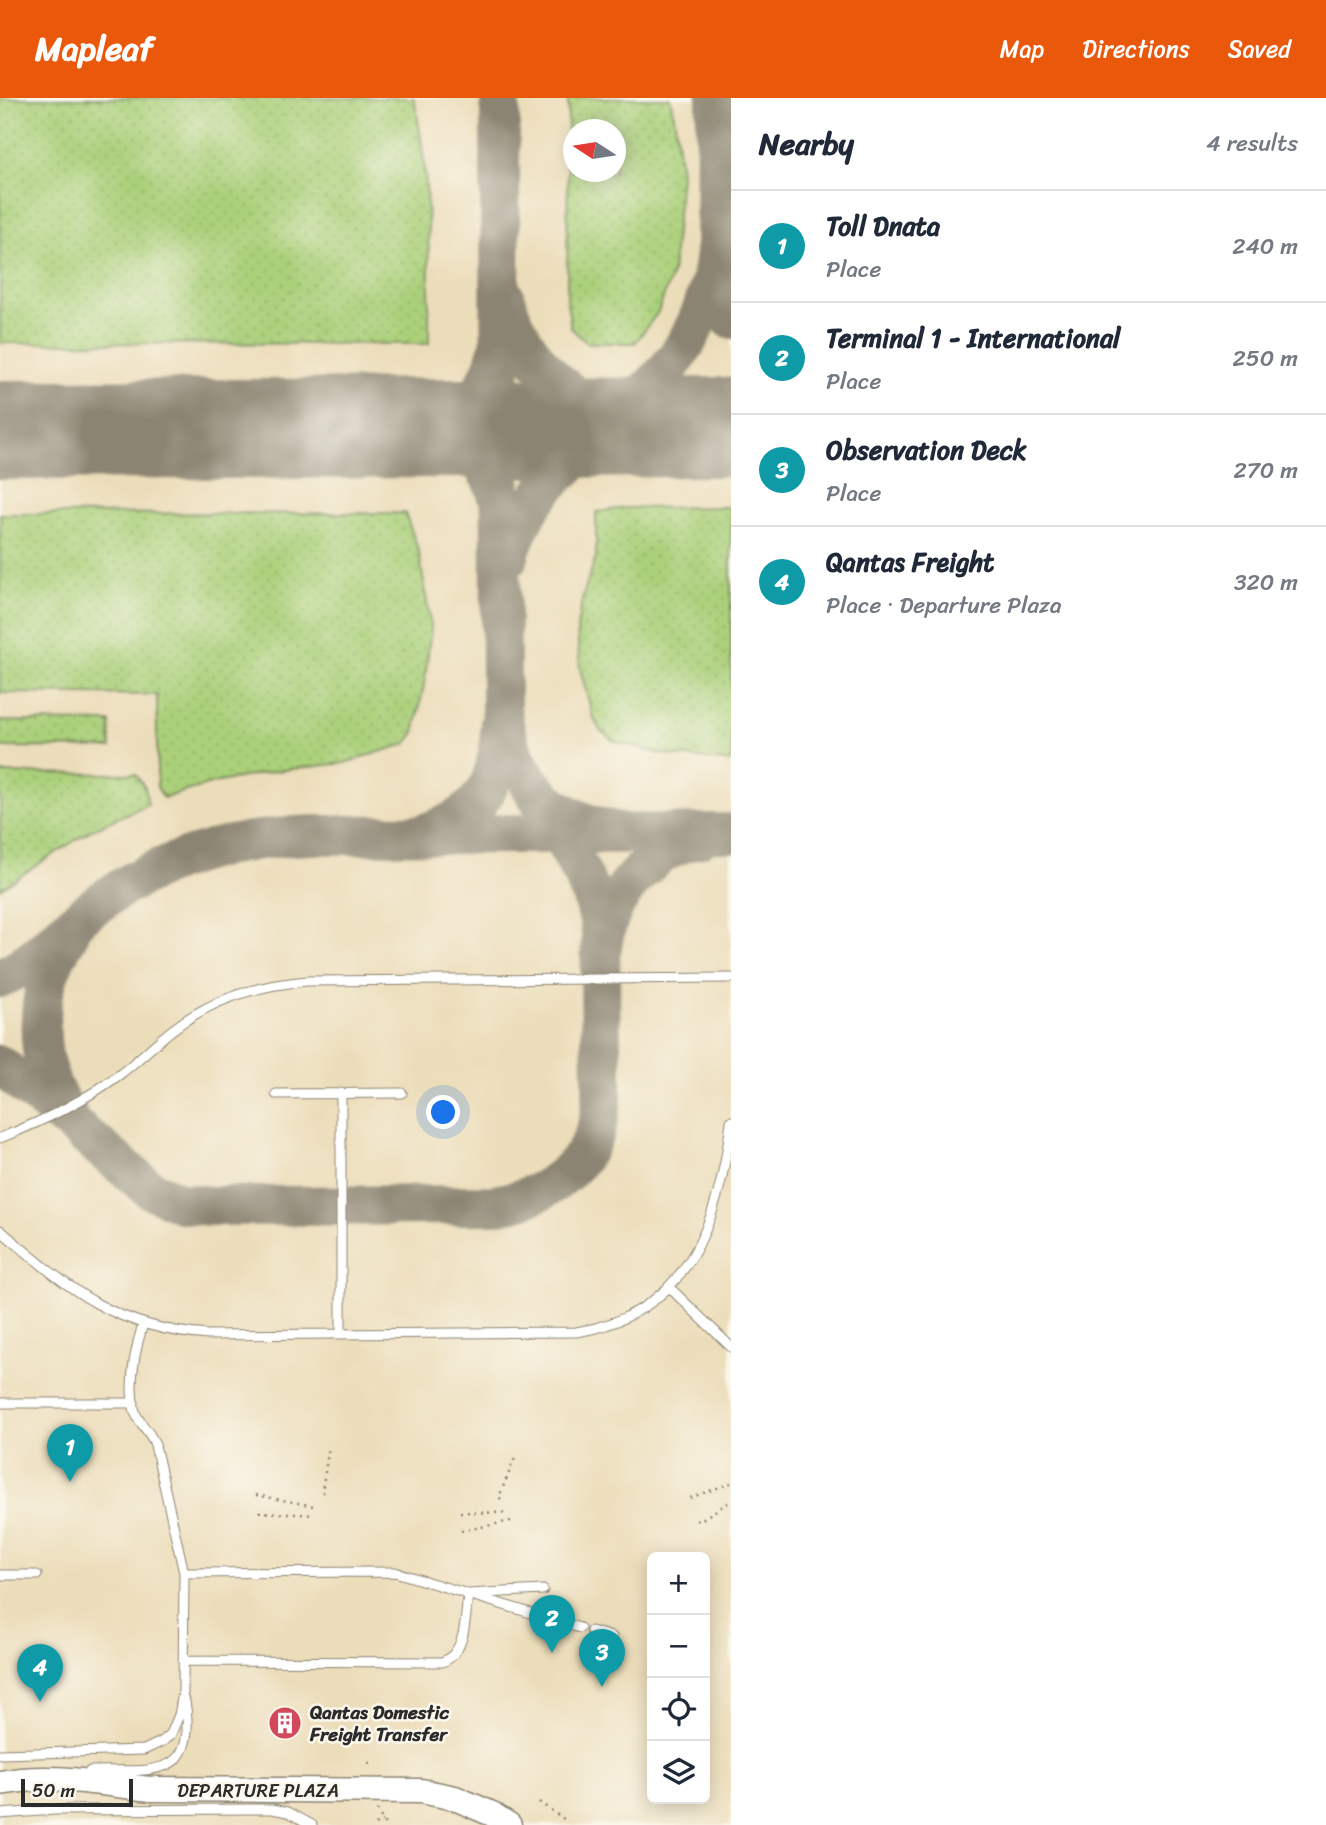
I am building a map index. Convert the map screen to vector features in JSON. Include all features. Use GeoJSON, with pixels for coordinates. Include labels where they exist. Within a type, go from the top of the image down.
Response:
{"type":"FeatureCollection","features":[{"type":"Feature","properties":{"kind":"street","name":"DEPARTURE PLAZA"},"geometry":{"type":"LineString","coordinates":[[0,1783],[52,1780],[159,1789],[421,1791],[464,1801],[484,1809],[509,1825]]}},
{"type":"Feature","properties":{"kind":"lane"},"geometry":{"type":"LineString","coordinates":[[0,1138],[92,1093],[119,1075],[196,1013],[222,1000],[275,984],[307,981],[731,978]]}},
{"type":"Feature","properties":{"kind":"lane"},"geometry":{"type":"LineString","coordinates":[[341,1093],[341,1334]]}},
{"type":"Feature","properties":{"kind":"lane"},"geometry":{"type":"LineString","coordinates":[[276,1094],[402,1093]]}},
{"type":"Feature","properties":{"kind":"lane"},"geometry":{"type":"LineString","coordinates":[[0,1230],[80,1295],[110,1312],[164,1330],[208,1335],[576,1332],[603,1328],[629,1317],[670,1288],[688,1264],[702,1238],[720,1182],[731,1121]]}},
{"type":"Feature","properties":{"kind":"lane"},"geometry":{"type":"LineString","coordinates":[[670,1288],[731,1347]]}},
{"type":"Feature","properties":{"kind":"lane"},"geometry":{"type":"LineString","coordinates":[[0,1754],[144,1750],[171,1734],[179,1716],[183,1693],[184,1573],[155,1445],[138,1419],[134,1403],[134,1356],[143,1324]]}},
{"type":"Feature","properties":{"kind":"lane"},"geometry":{"type":"LineString","coordinates":[[0,1403],[134,1403]]}},
{"type":"Feature","properties":{"kind":"lane"},"geometry":{"type":"LineString","coordinates":[[184,1573],[384,1571],[580,1628]]}},
{"type":"Feature","properties":{"kind":"lane"},"geometry":{"type":"LineString","coordinates":[[0,1575],[37,1575]]}},
{"type":"Feature","properties":{"kind":"lane"},"geometry":{"type":"LineString","coordinates":[[468,1594],[543,1590]]}},
{"type":"Feature","properties":{"kind":"lane"},"geometry":{"type":"LineString","coordinates":[[184,1661],[442,1662],[449,1660],[457,1651],[468,1594]]}},
{"type":"Feature","properties":{"kind":"lane"},"geometry":{"type":"LineString","coordinates":[[591,1631],[612,1637]]}},
{"type":"Feature","properties":{"kind":"lane"},"geometry":{"type":"LineString","coordinates":[[0,1773],[143,1771],[166,1767],[180,1754],[188,1734],[189,1723],[183,1693]]}},
{"type":"Feature","properties":{"kind":"lane"},"geometry":{"type":"LineString","coordinates":[[0,1814],[55,1810],[272,1809],[288,1812],[312,1825]]}},
{"type":"Feature","properties":{"kind":"path"},"geometry":{"type":"LineString","coordinates":[[324,1493],[329,1446]]}},
{"type":"Feature","properties":{"kind":"path"},"geometry":{"type":"LineString","coordinates":[[501,1499],[499,1497],[515,1458]]}},
{"type":"Feature","properties":{"kind":"path"},"geometry":{"type":"LineString","coordinates":[[690,1498],[731,1483]]}},
{"type":"Feature","properties":{"kind":"path"},"geometry":{"type":"LineString","coordinates":[[257,1495],[314,1506]]}},
{"type":"Feature","properties":{"kind":"path"},"geometry":{"type":"LineString","coordinates":[[696,1521],[731,1501]]}},
{"type":"Feature","properties":{"kind":"path"},"geometry":{"type":"LineString","coordinates":[[460,1512],[508,1511]]}},
{"type":"Feature","properties":{"kind":"path"},"geometry":{"type":"LineString","coordinates":[[260,1512],[315,1515]]}},
{"type":"Feature","properties":{"kind":"path"},"geometry":{"type":"LineString","coordinates":[[461,1531],[516,1520]]}},
{"type":"Feature","properties":{"kind":"path"},"geometry":{"type":"LineString","coordinates":[[539,1802],[568,1822]]}},
{"type":"Feature","properties":{"kind":"path"},"geometry":{"type":"LineString","coordinates":[[379,1803],[376,1808],[385,1825]]}},
{"type":"Feature","properties":{"kind":"path"},"geometry":{"type":"LineString","coordinates":[[375,1825],[382,1821]]}},
{"type":"Feature","properties":{"kind":"green space"},"geometry":{"type":"Polygon","coordinates":[[[0,98],[414,98],[426,190],[429,344],[0,343],[0,98]]]}},
{"type":"Feature","properties":{"kind":"green space"},"geometry":{"type":"Polygon","coordinates":[[[568,98],[670,98],[681,174],[672,274],[658,312],[635,343],[587,343],[571,328],[567,302],[568,182],[626,182],[626,119],[568,119],[568,98]]]}},
{"type":"Feature","properties":{"kind":"green space"},"geometry":{"type":"Polygon","coordinates":[[[731,507],[731,762],[661,754],[614,741],[600,730],[593,717],[580,669],[577,627],[583,596],[596,556],[596,512],[625,508],[731,507]]]}},
{"type":"Feature","properties":{"kind":"green space"},"geometry":{"type":"Polygon","coordinates":[[[405,513],[419,552],[431,628],[424,685],[414,734],[406,744],[344,763],[275,771],[214,783],[163,798],[157,787],[157,695],[0,693],[0,514],[405,513]]]}},
{"type":"Feature","properties":{"kind":"green space"},"geometry":{"type":"Polygon","coordinates":[[[0,721],[110,722],[111,748],[0,747],[0,721]]]}},
{"type":"Feature","properties":{"kind":"green space"},"geometry":{"type":"Polygon","coordinates":[[[0,773],[136,774],[145,788],[148,804],[93,829],[0,889],[0,773]]]}},
{"type":"Feature","properties":{"kind":"taxiway"},"geometry":{"type":"LineString","coordinates":[[500,98],[501,709],[515,758],[526,778],[540,794],[577,819],[626,833]]}},
{"type":"Feature","properties":{"kind":"taxiway"},"geometry":{"type":"LineString","coordinates":[[716,98],[715,252],[720,286],[731,319]]}},
{"type":"Feature","properties":{"kind":"taxiway"},"geometry":{"type":"LineString","coordinates":[[492,428],[587,422],[614,412],[638,397],[677,357],[691,333],[703,307],[715,252]]}},
{"type":"Feature","properties":{"kind":"taxiway"},"geometry":{"type":"LineString","coordinates":[[505,297],[512,319],[523,339],[537,359],[571,393],[613,417],[643,425],[699,425]]}},
{"type":"Feature","properties":{"kind":"taxiway"},"geometry":{"type":"LineString","coordinates":[[383,426],[423,426],[441,422],[464,409],[481,390],[497,353]]}},
{"type":"Feature","properties":{"kind":"taxiway"},"geometry":{"type":"LineString","coordinates":[[508,559],[527,514],[558,475],[598,445],[644,430]]}},
{"type":"Feature","properties":{"kind":"taxiway"},"geometry":{"type":"LineString","coordinates":[[406,431],[439,435],[465,448],[486,470],[499,500]]}},
{"type":"Feature","properties":{"kind":"taxiway"},"geometry":{"type":"LineString","coordinates":[[428,832],[464,815],[485,792],[496,762],[500,723]]}},
{"type":"Feature","properties":{"kind":"taxiway"},"geometry":{"type":"LineString","coordinates":[[0,1065],[150,1189],[181,1203],[209,1206],[493,1205],[533,1194],[550,1185],[566,1174],[579,1160],[597,1125],[602,1089],[601,934],[598,915],[582,874],[525,776]]}},
{"type":"Feature","properties":{"kind":"taxiway"},"geometry":{"type":"LineString","coordinates":[[0,978],[24,965],[84,914],[137,879],[192,856],[250,841],[312,835],[731,833]]}},
{"type":"Feature","properties":{"kind":"taxiway"},"geometry":{"type":"LineString","coordinates":[[602,947],[613,910],[634,878],[664,853],[700,838]]}},
{"type":"Feature","properties":{"kind":"taxiway"},"geometry":{"type":"LineString","coordinates":[[68,937],[48,980],[42,1003],[41,1026],[47,1072],[68,1115]]}},
{"type":"Feature","properties":{"kind":"runway"},"geometry":{"type":"LineString","coordinates":[[0,430],[731,427]]}},
{"type":"Feature","properties":{"kind":"place","name":"Toll Dnata"},"geometry":{"type":"Point","coordinates":[70,1482]}},
{"type":"Feature","properties":{"kind":"place","name":"Terminal 1 - International"},"geometry":{"type":"Point","coordinates":[552,1653]}},
{"type":"Feature","properties":{"kind":"place","name":"Observation Deck"},"geometry":{"type":"Point","coordinates":[602,1687]}},
{"type":"Feature","properties":{"kind":"place","name":"Qantas Freight"},"geometry":{"type":"Point","coordinates":[40,1702]}},
{"type":"Feature","properties":{"kind":"place","name":"Qantas Domestic Freight Transfer"},"geometry":{"type":"Point","coordinates":[285,1723]}}]}
